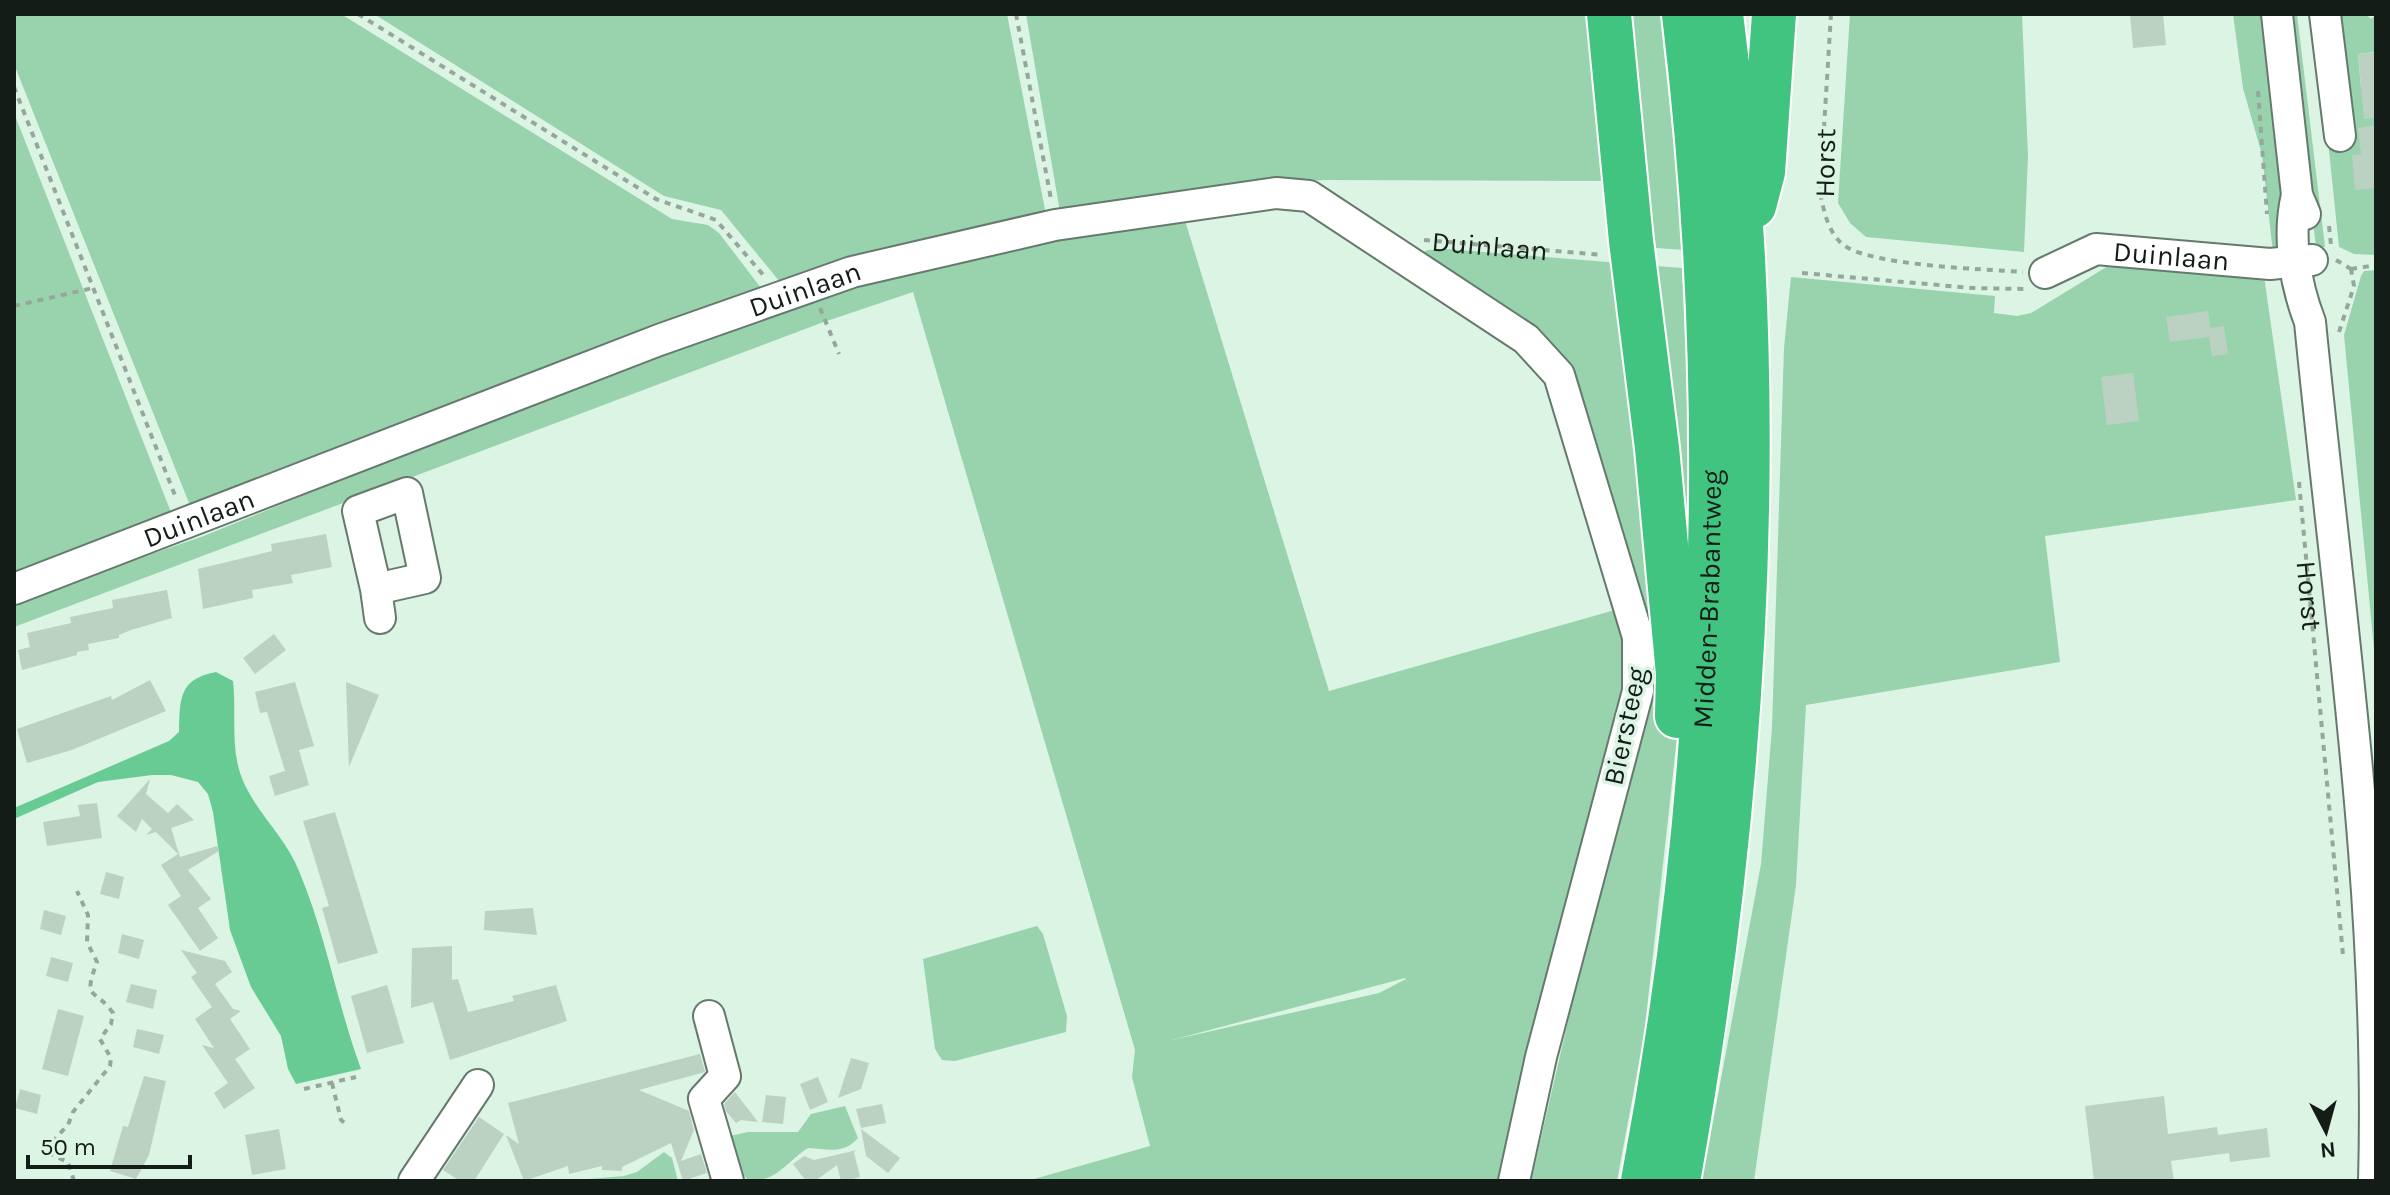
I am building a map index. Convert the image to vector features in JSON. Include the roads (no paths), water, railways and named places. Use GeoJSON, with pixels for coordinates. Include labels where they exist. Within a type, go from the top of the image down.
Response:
{"type":"FeatureCollection","features":[{"type":"Feature","properties":{"kind":"highway"},"geometry":{"type":"LineString","coordinates":[[1609,14],[1631,241],[1657,448],[1678,674],[1672,819],[1677,978]]}},
{"type":"Feature","properties":{"kind":"highway","name":"Midden-Brabantweg"},"geometry":{"type":"LineString","coordinates":[[1643,1181],[1677,978],[1705,688],[1712,474],[1707,253],[1684,14]]}},
{"type":"Feature","properties":{"kind":"highway","name":"Midden-Brabantweg"},"geometry":{"type":"LineString","coordinates":[[1678,1181],[1720,912],[1738,713],[1746,460],[1742,255],[1721,14]]}},
{"type":"Feature","properties":{"kind":"highway"},"geometry":{"type":"LineString","coordinates":[[1742,255],[1763,172],[1774,14]]}},
{"type":"Feature","properties":{"kind":"street","name":"Horst"},"geometry":{"type":"LineString","coordinates":[[2277,14],[2297,195],[2291,221],[2304,261],[2301,300],[2310,322],[2362,838],[2376,1084],[2374,1181]]}},
{"type":"Feature","properties":{"kind":"street"},"geometry":{"type":"LineString","coordinates":[[2325,14],[2340,136]]}},
{"type":"Feature","properties":{"kind":"street","name":"Duinlaan"},"geometry":{"type":"LineString","coordinates":[[14,589],[813,284],[963,243],[1055,225],[1294,193],[1309,196],[1400,255]]}},
{"type":"Feature","properties":{"kind":"street","name":"Duinlaan"},"geometry":{"type":"LineString","coordinates":[[2045,273],[2096,249],[2270,264],[2304,261]]}},
{"type":"Feature","properties":{"kind":"street","name":"Biersteeg"},"geometry":{"type":"LineString","coordinates":[[1400,255],[1526,339],[1559,375],[1638,637],[1638,691],[1541,1057],[1514,1181]]}},
{"type":"Feature","properties":{"kind":"street"},"geometry":{"type":"LineString","coordinates":[[709,1016],[725,1076],[704,1099],[728,1181]]}},
{"type":"Feature","properties":{"kind":"street"},"geometry":{"type":"LineString","coordinates":[[414,1181],[478,1085]]}}]}
